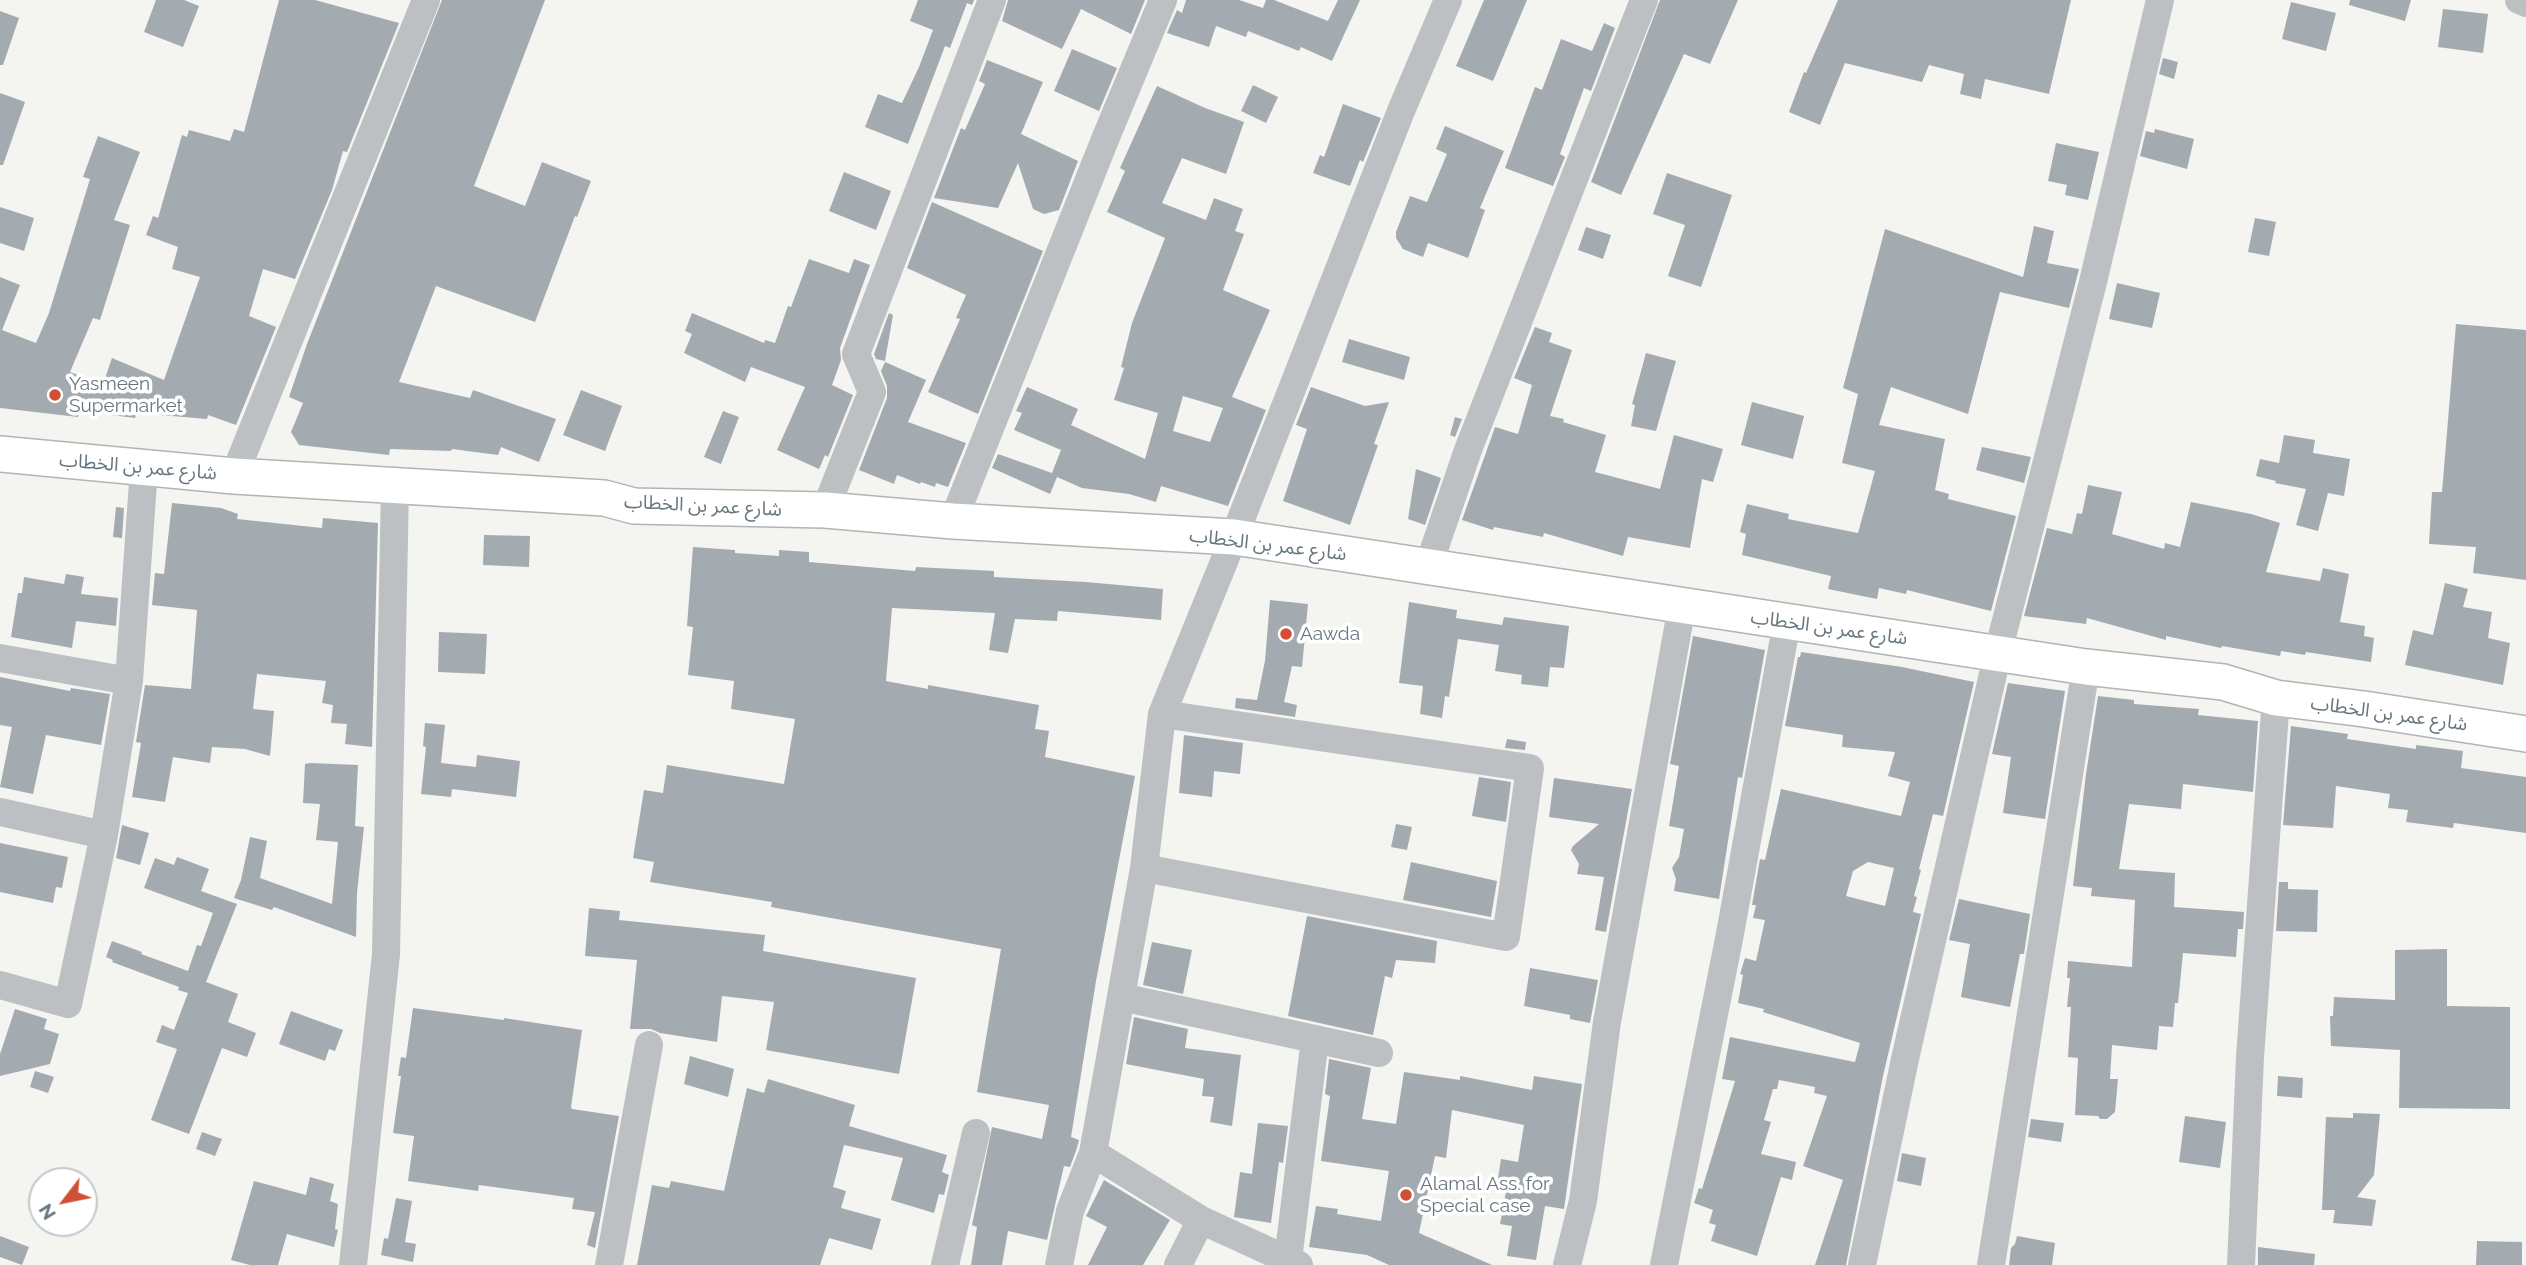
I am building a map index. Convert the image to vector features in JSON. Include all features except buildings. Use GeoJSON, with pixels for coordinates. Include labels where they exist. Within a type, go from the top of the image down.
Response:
{"type":"FeatureCollection","features":[{"type":"Feature","properties":{"kind":"main road","name":"شارع عمر بن الخطاب"},"geometry":{"type":"LineString","coordinates":[[0,454],[234,476],[604,498],[634,506],[825,510],[953,521],[1234,537],[2087,667],[2223,682],[2276,698],[2526,734]]}},
{"type":"Feature","properties":{"kind":"street"},"geometry":{"type":"LineString","coordinates":[[234,476],[426,0]]}},
{"type":"Feature","properties":{"kind":"street"},"geometry":{"type":"LineString","coordinates":[[825,510],[872,392],[856,354],[992,0]]}},
{"type":"Feature","properties":{"kind":"street"},"geometry":{"type":"LineString","coordinates":[[953,521],[1163,0]]}},
{"type":"Feature","properties":{"kind":"street"},"geometry":{"type":"LineString","coordinates":[[1059,1265],[1070,1211],[1093,1153],[1144,867],[1162,714],[1401,111],[1448,0]]}},
{"type":"Feature","properties":{"kind":"street"},"geometry":{"type":"LineString","coordinates":[[1428,567],[1468,450],[1644,0]]}},
{"type":"Feature","properties":{"kind":"street"},"geometry":{"type":"LineString","coordinates":[[1862,1265],[1905,1059],[1997,652],[2092,286],[2160,0]]}},
{"type":"Feature","properties":{"kind":"street"},"geometry":{"type":"LineString","coordinates":[[2519,0],[2526,3]]}},
{"type":"Feature","properties":{"kind":"street"},"geometry":{"type":"LineString","coordinates":[[0,985],[68,1004],[104,835],[129,681],[144,468]]}},
{"type":"Feature","properties":{"kind":"street"},"geometry":{"type":"LineString","coordinates":[[353,1265],[386,954],[395,486]]}},
{"type":"Feature","properties":{"kind":"street"},"geometry":{"type":"LineString","coordinates":[[1567,1265],[1583,1201],[1607,1022],[1682,606]]}},
{"type":"Feature","properties":{"kind":"street"},"geometry":{"type":"LineString","coordinates":[[1664,1265],[1729,939],[1787,622]]}},
{"type":"Feature","properties":{"kind":"street"},"geometry":{"type":"LineString","coordinates":[[0,658],[129,681]]}},
{"type":"Feature","properties":{"kind":"street"},"geometry":{"type":"LineString","coordinates":[[1991,1265],[2087,667]]}},
{"type":"Feature","properties":{"kind":"street"},"geometry":{"type":"LineString","coordinates":[[2241,1265],[2250,1057],[2276,698]]}},
{"type":"Feature","properties":{"kind":"street"},"geometry":{"type":"LineString","coordinates":[[1144,867],[1506,937],[1530,768],[1162,714]]}},
{"type":"Feature","properties":{"kind":"street"},"geometry":{"type":"LineString","coordinates":[[0,812],[104,835]]}},
{"type":"Feature","properties":{"kind":"street"},"geometry":{"type":"LineString","coordinates":[[1121,997],[1379,1053]]}},
{"type":"Feature","properties":{"kind":"street"},"geometry":{"type":"LineString","coordinates":[[1093,1153],[1201,1220],[1293,1263],[1315,1039]]}},
{"type":"Feature","properties":{"kind":"street"},"geometry":{"type":"LineString","coordinates":[[609,1265],[649,1045]]}},
{"type":"Feature","properties":{"kind":"street"},"geometry":{"type":"LineString","coordinates":[[945,1265],[976,1133]]}},
{"type":"Feature","properties":{"kind":"street"},"geometry":{"type":"LineString","coordinates":[[1178,1265],[1201,1220]]}},
{"type":"Feature","properties":{"kind":"place","name":"Yasmeen Supermarket"},"geometry":{"type":"Point","coordinates":[55,395]}},
{"type":"Feature","properties":{"kind":"place","name":"Aawda"},"geometry":{"type":"Point","coordinates":[1286,634]}},
{"type":"Feature","properties":{"kind":"place","name":"Alamal Ass. for Special case"},"geometry":{"type":"Point","coordinates":[1406,1195]}}]}
